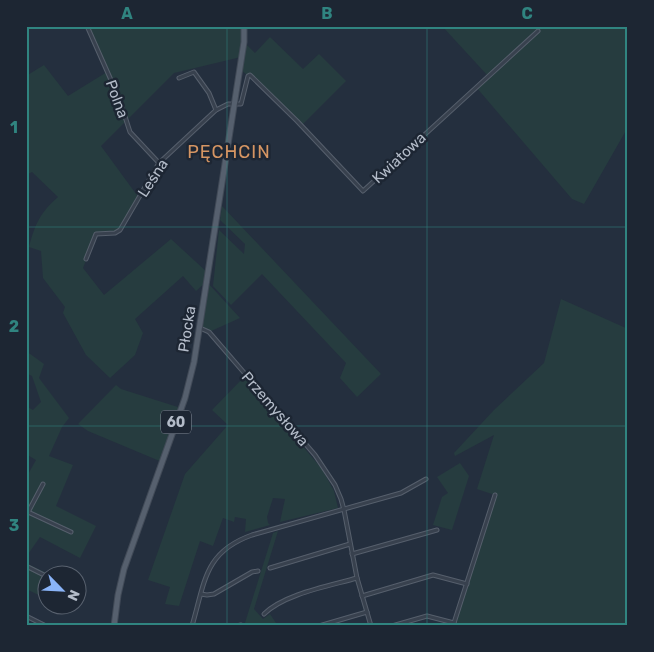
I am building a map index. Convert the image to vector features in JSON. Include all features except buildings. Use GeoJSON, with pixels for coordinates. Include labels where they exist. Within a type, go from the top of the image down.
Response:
{"type":"FeatureCollection","features":[{"type":"Feature","properties":{"kind":"main road","name":"Płocka"},"geometry":{"type":"LineString","coordinates":[[114,626],[118,595],[124,570],[185,398],[194,362],[244,42],[244,26]]}},
{"type":"Feature","properties":{"kind":"street","name":"Polna"},"geometry":{"type":"LineString","coordinates":[[86,26],[119,98],[130,132],[159,163]]}},
{"type":"Feature","properties":{"kind":"street","name":"Kwiatowa"},"geometry":{"type":"LineString","coordinates":[[234,104],[241,104],[248,76],[252,76],[363,191],[538,31]]}},
{"type":"Feature","properties":{"kind":"street"},"geometry":{"type":"LineString","coordinates":[[179,78],[194,72],[209,93],[216,110]]}},
{"type":"Feature","properties":{"kind":"street","name":"Leśna"},"geometry":{"type":"LineString","coordinates":[[86,259],[96,234],[115,233],[124,224],[159,163],[216,110],[228,104],[234,104]]}},
{"type":"Feature","properties":{"kind":"street","name":"Przemysłowa"},"geometry":{"type":"LineString","coordinates":[[200,328],[209,332],[324,467],[341,498],[357,578],[371,626]]}},
{"type":"Feature","properties":{"kind":"street"},"geometry":{"type":"LineString","coordinates":[[192,626],[208,573],[216,557],[239,539],[401,493],[426,479]]}},
{"type":"Feature","properties":{"kind":"street"},"geometry":{"type":"LineString","coordinates":[[43,484],[27,514],[71,532]]}},
{"type":"Feature","properties":{"kind":"street"},"geometry":{"type":"LineString","coordinates":[[392,626],[427,616],[454,624],[495,496]]}},
{"type":"Feature","properties":{"kind":"street"},"geometry":{"type":"LineString","coordinates":[[352,554],[437,530]]}},
{"type":"Feature","properties":{"kind":"street"},"geometry":{"type":"LineString","coordinates":[[270,568],[350,544]]}},
{"type":"Feature","properties":{"kind":"street"},"geometry":{"type":"LineString","coordinates":[[26,566],[38,572]]}},
{"type":"Feature","properties":{"kind":"street"},"geometry":{"type":"LineString","coordinates":[[201,594],[214,594],[252,572],[258,571]]}},
{"type":"Feature","properties":{"kind":"street"},"geometry":{"type":"LineString","coordinates":[[362,596],[433,575],[467,584]]}},
{"type":"Feature","properties":{"kind":"street"},"geometry":{"type":"LineString","coordinates":[[264,614],[274,606],[290,598],[357,578]]}},
{"type":"Feature","properties":{"kind":"street"},"geometry":{"type":"LineString","coordinates":[[319,626],[367,612]]}},
{"type":"Feature","properties":{"kind":"street"},"geometry":{"type":"LineString","coordinates":[[26,616],[46,626]]}},
{"type":"Feature","properties":{"kind":"street"},"geometry":{"type":"LineString","coordinates":[[236,626],[241,625]]}},
{"type":"Feature","properties":{"kind":"green space"},"geometry":{"type":"Polygon","coordinates":[[[87,26],[244,26],[244,42],[255,53],[270,37],[303,69],[319,54],[346,81],[301,126],[252,76],[248,76],[240,69],[241,57],[174,73],[101,146],[139,198],[124,224],[115,233],[96,234],[83,268],[104,295],[171,239],[208,273],[207,282],[240,318],[209,332],[200,328],[206,282],[196,291],[183,276],[135,319],[143,333],[135,355],[110,378],[86,355],[63,313],[65,307],[43,278],[41,251],[29,247],[39,219],[58,197],[32,172],[26,175],[26,76],[44,65],[68,96],[107,72],[87,26]]]}},
{"type":"Feature","properties":{"kind":"green space"},"geometry":{"type":"Polygon","coordinates":[[[442,26],[628,26],[628,127],[584,204],[572,199],[476,87],[488,76],[442,26]]]}},
{"type":"Feature","properties":{"kind":"green space"},"geometry":{"type":"Polygon","coordinates":[[[222,206],[381,374],[357,397],[340,378],[346,363],[262,274],[231,305],[213,286],[219,230],[244,254],[245,244],[220,220],[222,206]]]}},
{"type":"Feature","properties":{"kind":"green space"},"geometry":{"type":"Polygon","coordinates":[[[561,299],[628,329],[628,626],[453,626],[495,495],[477,489],[494,435],[455,456],[454,453],[494,410],[544,363],[561,299]]]}},
{"type":"Feature","properties":{"kind":"green space"},"geometry":{"type":"Polygon","coordinates":[[[26,351],[44,364],[39,378],[69,418],[62,427],[49,456],[73,465],[56,506],[96,526],[80,558],[40,537],[26,557],[26,478],[36,460],[26,454],[26,406],[33,410],[41,402],[32,376],[26,373],[26,351]]]}},
{"type":"Feature","properties":{"kind":"green space"},"geometry":{"type":"Polygon","coordinates":[[[244,377],[322,469],[334,491],[338,508],[280,522],[285,499],[273,498],[267,517],[270,525],[245,532],[246,519],[235,517],[234,522],[223,518],[213,546],[200,541],[179,606],[165,604],[170,587],[148,580],[185,474],[228,425],[212,410],[244,377]]]}},
{"type":"Feature","properties":{"kind":"green space"},"geometry":{"type":"Polygon","coordinates":[[[116,385],[121,389],[181,408],[162,462],[88,431],[78,424],[116,385]]]}},
{"type":"Feature","properties":{"kind":"green space"},"geometry":{"type":"Polygon","coordinates":[[[460,463],[469,476],[452,530],[433,525],[442,497],[448,493],[437,477],[460,463]]]}},
{"type":"Feature","properties":{"kind":"green space"},"geometry":{"type":"Polygon","coordinates":[[[278,531],[254,609],[263,619],[270,614],[278,626],[244,626],[273,533],[278,531]]]}},
{"type":"Feature","properties":{"kind":"green space"},"geometry":{"type":"Polygon","coordinates":[[[26,563],[38,569],[38,595],[26,589],[26,563]]]}},
{"type":"Feature","properties":{"kind":"district","name":"PĘCHCIN"},"geometry":{"type":"Point","coordinates":[229,152]}}]}
